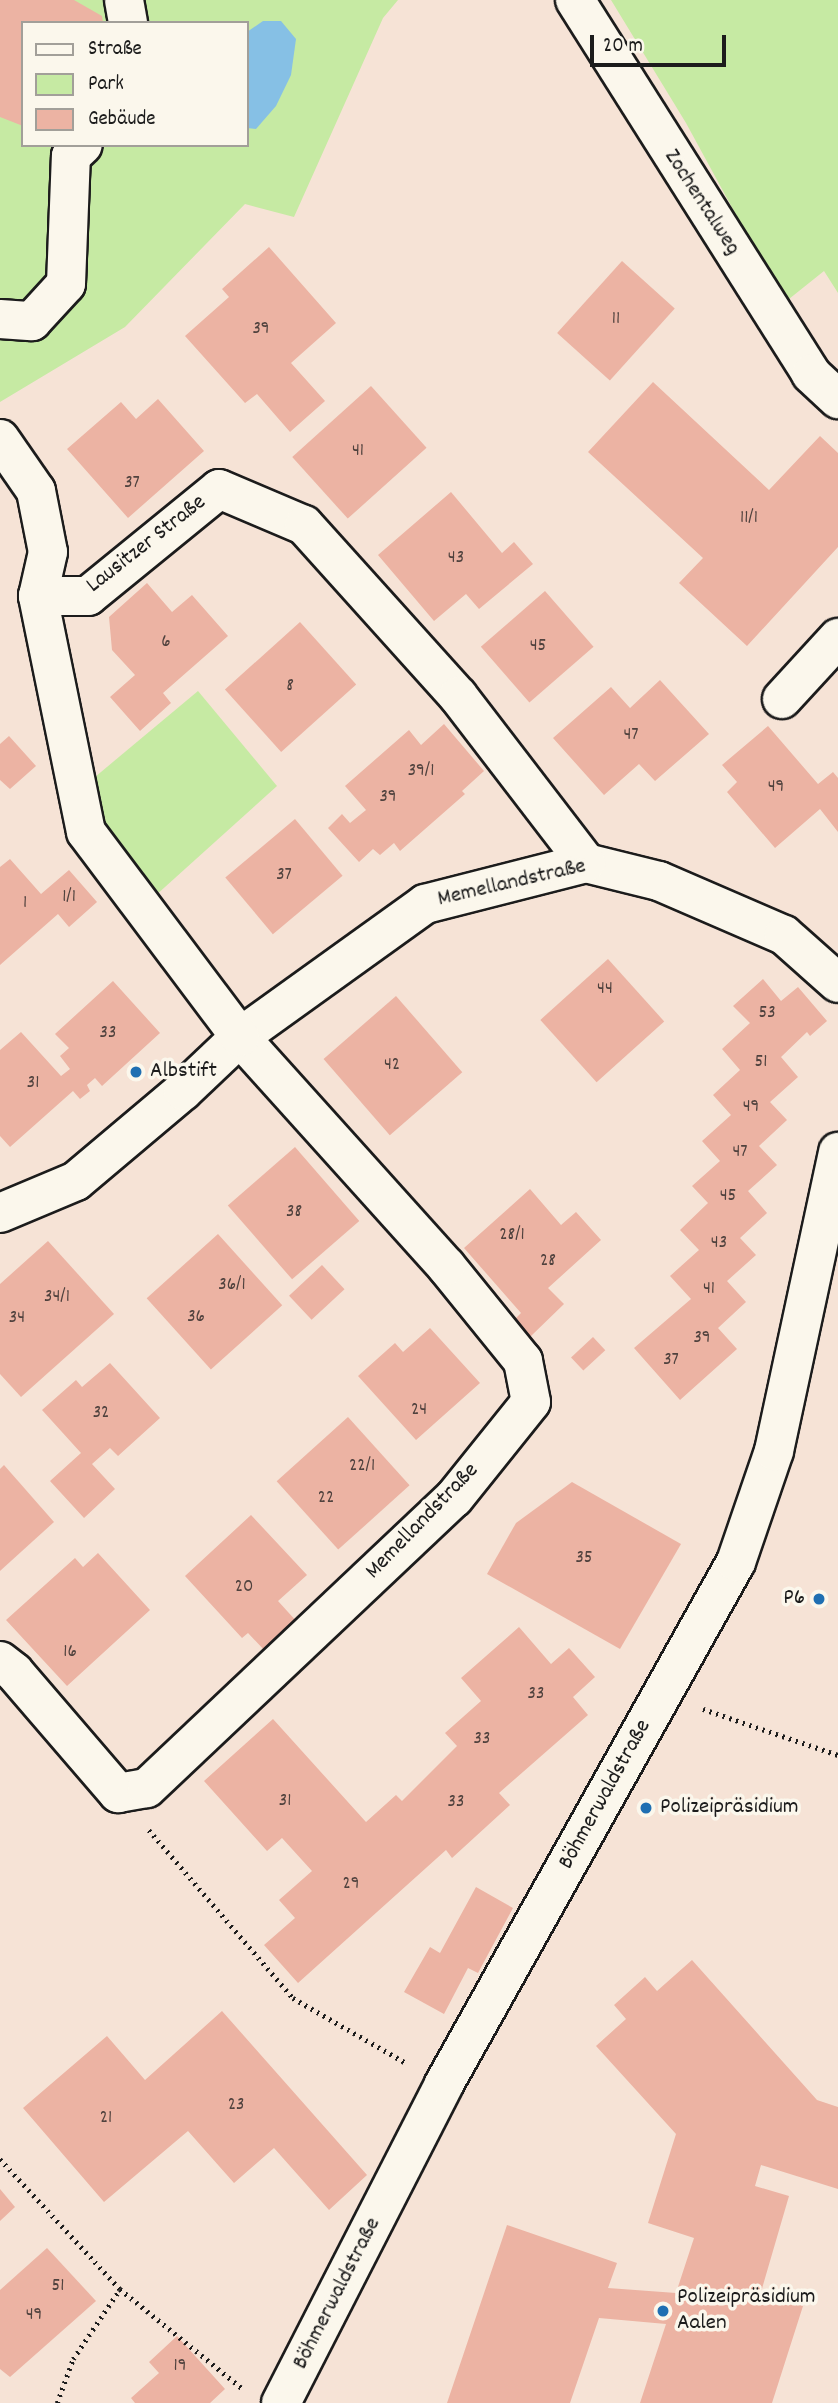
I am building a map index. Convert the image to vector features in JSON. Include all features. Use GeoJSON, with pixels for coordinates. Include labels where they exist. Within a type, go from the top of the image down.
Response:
{"type":"FeatureCollection","features":[{"type":"Feature","properties":{"kind":"street","name":"Zochentalweg"},"geometry":{"type":"LineString","coordinates":[[575,0],[811,374],[838,399]]}},
{"type":"Feature","properties":{"kind":"street"},"geometry":{"type":"LineString","coordinates":[[0,319],[32,321],[66,284],[71,156],[81,147]]}},
{"type":"Feature","properties":{"kind":"street"},"geometry":{"type":"LineString","coordinates":[[0,439],[36,491],[48,552],[37,596],[86,832],[240,1037]]}},
{"type":"Feature","properties":{"kind":"street","name":"Lausitzer Straße"},"geometry":{"type":"LineString","coordinates":[[37,596],[89,596],[219,489],[304,525],[458,696],[586,863]]}},
{"type":"Feature","properties":{"kind":"street"},"geometry":{"type":"LineString","coordinates":[[782,699],[838,638]]}},
{"type":"Feature","properties":{"kind":"street","name":"Memellandstraße"},"geometry":{"type":"LineString","coordinates":[[0,1213],[76,1181],[183,1091],[240,1037],[425,904],[586,863],[659,881],[784,935],[838,984]]}},
{"type":"Feature","properties":{"kind":"street","name":"Memellandstraße"},"geometry":{"type":"LineString","coordinates":[[118,1793],[147,1788],[454,1498],[531,1402],[523,1362],[446,1266],[240,1037]]}},
{"type":"Feature","properties":{"kind":"street","name":"Böhmerwaldstraße"},"geometry":{"type":"LineString","coordinates":[[266,2399],[736,1562],[774,1451],[838,1152]]}},
{"type":"Feature","properties":{"kind":"street"},"geometry":{"type":"LineString","coordinates":[[0,1661],[14,1672],[118,1793]]}},
{"type":"Feature","properties":{"kind":"path"},"geometry":{"type":"LineString","coordinates":[[663,1695],[838,1755]]}},
{"type":"Feature","properties":{"kind":"path"},"geometry":{"type":"LineString","coordinates":[[118,1793],[293,1998],[444,2084]]}},
{"type":"Feature","properties":{"kind":"path"},"geometry":{"type":"LineString","coordinates":[[0,2159],[120,2289],[266,2399]]}},
{"type":"Feature","properties":{"kind":"path"},"geometry":{"type":"LineString","coordinates":[[57,2403],[73,2359],[120,2289]]}},
{"type":"Feature","properties":{"kind":"green space"},"geometry":{"type":"Polygon","coordinates":[[[0,0],[398,0],[383,18],[294,217],[245,204],[125,327],[0,402],[0,0]]]}},
{"type":"Feature","properties":{"kind":"green space"},"geometry":{"type":"Polygon","coordinates":[[[611,0],[838,0],[838,293],[824,271],[784,303],[686,123],[611,0]]]}},
{"type":"Feature","properties":{"kind":"green space"},"geometry":{"type":"Polygon","coordinates":[[[198,691],[277,786],[155,896],[98,827],[89,782],[198,691]]]}},
{"type":"Feature","properties":{"kind":"water"},"geometry":{"type":"Polygon","coordinates":[[[263,21],[281,21],[296,39],[291,75],[276,106],[256,129],[248,128],[248,31],[263,21]]]}},
{"type":"Feature","properties":{"kind":"building"},"geometry":{"type":"Polygon","coordinates":[[[0,0],[74,0],[102,16],[103,21],[21,21],[21,125],[0,117],[0,0]]]}},
{"type":"Feature","properties":{"kind":"building"},"geometry":{"type":"Polygon","coordinates":[[[269,247],[336,323],[291,363],[325,401],[290,432],[257,394],[245,403],[185,336],[229,297],[222,289],[269,247]]]}},
{"type":"Feature","properties":{"kind":"building"},"geometry":{"type":"Polygon","coordinates":[[[622,261],[675,309],[610,381],[557,333],[622,261]]]}},
{"type":"Feature","properties":{"kind":"building"},"geometry":{"type":"Polygon","coordinates":[[[653,382],[769,490],[820,436],[838,453],[838,547],[747,646],[679,583],[703,558],[588,452],[653,382]]]}},
{"type":"Feature","properties":{"kind":"building"},"geometry":{"type":"Polygon","coordinates":[[[371,386],[427,448],[348,519],[292,457],[371,386]]]}},
{"type":"Feature","properties":{"kind":"building"},"geometry":{"type":"Polygon","coordinates":[[[158,399],[204,451],[128,518],[67,449],[121,402],[136,419],[158,399]]]}},
{"type":"Feature","properties":{"kind":"building"},"geometry":{"type":"Polygon","coordinates":[[[451,492],[502,553],[514,542],[533,564],[479,609],[466,594],[434,621],[378,555],[451,492]]]}},
{"type":"Feature","properties":{"kind":"building"},"geometry":{"type":"Polygon","coordinates":[[[147,583],[172,612],[192,595],[228,636],[163,693],[171,703],[140,731],[110,697],[135,675],[112,650],[109,617],[147,583]]]}},
{"type":"Feature","properties":{"kind":"building"},"geometry":{"type":"Polygon","coordinates":[[[545,591],[594,647],[529,703],[481,647],[545,591]]]}},
{"type":"Feature","properties":{"kind":"building"},"geometry":{"type":"Polygon","coordinates":[[[300,622],[356,684],[281,752],[225,690],[300,622]]]}},
{"type":"Feature","properties":{"kind":"building"},"geometry":{"type":"Polygon","coordinates":[[[660,680],[709,734],[655,781],[639,764],[604,795],[553,738],[611,687],[630,708],[660,680]]]}},
{"type":"Feature","properties":{"kind":"building"},"geometry":{"type":"Polygon","coordinates":[[[444,724],[484,771],[462,791],[465,794],[400,851],[394,843],[380,855],[373,849],[359,862],[328,828],[342,814],[350,823],[366,810],[345,786],[409,730],[421,745],[444,724]]]}},
{"type":"Feature","properties":{"kind":"building"},"geometry":{"type":"Polygon","coordinates":[[[768,726],[818,784],[833,772],[838,778],[838,832],[820,809],[775,848],[727,792],[737,782],[722,765],[768,726]]]}},
{"type":"Feature","properties":{"kind":"building"},"geometry":{"type":"Polygon","coordinates":[[[9,736],[36,766],[10,789],[0,780],[0,744],[9,736]]]}},
{"type":"Feature","properties":{"kind":"building"},"geometry":{"type":"Polygon","coordinates":[[[295,819],[343,876],[273,934],[225,877],[295,819]]]}},
{"type":"Feature","properties":{"kind":"building"},"geometry":{"type":"Polygon","coordinates":[[[10,859],[41,894],[69,870],[97,902],[69,927],[58,914],[0,965],[0,867],[10,859]]]}},
{"type":"Feature","properties":{"kind":"building"},"geometry":{"type":"Polygon","coordinates":[[[608,959],[664,1021],[597,1082],[540,1020],[608,959]]]}},
{"type":"Feature","properties":{"kind":"building"},"geometry":{"type":"Polygon","coordinates":[[[763,979],[781,1001],[798,987],[827,1021],[810,1036],[807,1032],[781,1057],[798,1077],[770,1102],[787,1120],[759,1146],[777,1165],[748,1191],[767,1213],[740,1238],[756,1255],[727,1281],[746,1302],[718,1328],[737,1349],[680,1400],[634,1348],[691,1299],[670,1276],[699,1250],[680,1230],[708,1203],[692,1186],[720,1161],[702,1141],[731,1115],[713,1095],[740,1070],[722,1049],[750,1023],[733,1006],[763,979]]]}},
{"type":"Feature","properties":{"kind":"building"},"geometry":{"type":"Polygon","coordinates":[[[113,981],[160,1033],[102,1086],[95,1078],[87,1085],[90,1091],[80,1099],[73,1091],[10,1147],[0,1136],[0,1050],[21,1032],[61,1076],[70,1069],[60,1056],[69,1048],[55,1034],[113,981]]]}},
{"type":"Feature","properties":{"kind":"building"},"geometry":{"type":"Polygon","coordinates":[[[396,996],[462,1072],[390,1135],[324,1059],[396,996]]]}},
{"type":"Feature","properties":{"kind":"building"},"geometry":{"type":"Polygon","coordinates":[[[295,1147],[359,1221],[292,1279],[228,1205],[295,1147]]]}},
{"type":"Feature","properties":{"kind":"building"},"geometry":{"type":"Polygon","coordinates":[[[530,1189],[561,1225],[576,1212],[601,1240],[548,1288],[564,1304],[530,1337],[514,1320],[521,1313],[464,1248],[530,1189]]]}},
{"type":"Feature","properties":{"kind":"building"},"geometry":{"type":"Polygon","coordinates":[[[218,1234],[282,1305],[211,1370],[147,1298],[218,1234]]]}},
{"type":"Feature","properties":{"kind":"building"},"geometry":{"type":"Polygon","coordinates":[[[48,1241],[114,1314],[21,1397],[0,1374],[0,1284],[48,1241]]]}},
{"type":"Feature","properties":{"kind":"building"},"geometry":{"type":"Polygon","coordinates":[[[322,1265],[345,1289],[312,1320],[289,1296],[322,1265]]]}},
{"type":"Feature","properties":{"kind":"building"},"geometry":{"type":"Polygon","coordinates":[[[430,1328],[480,1383],[416,1440],[358,1376],[395,1343],[403,1352],[430,1328]]]}},
{"type":"Feature","properties":{"kind":"building"},"geometry":{"type":"Polygon","coordinates":[[[593,1337],[605,1350],[583,1371],[571,1357],[593,1337]]]}},
{"type":"Feature","properties":{"kind":"building"},"geometry":{"type":"Polygon","coordinates":[[[110,1363],[160,1418],[118,1456],[110,1448],[92,1464],[115,1489],[84,1518],[50,1481],[81,1453],[42,1410],[76,1380],[82,1387],[110,1363]]]}},
{"type":"Feature","properties":{"kind":"building"},"geometry":{"type":"Polygon","coordinates":[[[348,1417],[410,1485],[338,1550],[277,1481],[348,1417]]]}},
{"type":"Feature","properties":{"kind":"building"},"geometry":{"type":"Polygon","coordinates":[[[4,1465],[54,1522],[0,1571],[0,1469],[4,1465]]]}},
{"type":"Feature","properties":{"kind":"building"},"geometry":{"type":"Polygon","coordinates":[[[572,1482],[681,1544],[620,1649],[487,1574],[516,1523],[572,1482]]]}},
{"type":"Feature","properties":{"kind":"building"},"geometry":{"type":"Polygon","coordinates":[[[251,1515],[307,1575],[278,1601],[298,1623],[266,1652],[248,1633],[242,1638],[185,1576],[251,1515]]]}},
{"type":"Feature","properties":{"kind":"building"},"geometry":{"type":"Polygon","coordinates":[[[98,1553],[150,1610],[67,1686],[6,1620],[75,1558],[83,1567],[98,1553]]]}},
{"type":"Feature","properties":{"kind":"building"},"geometry":{"type":"Polygon","coordinates":[[[519,1627],[551,1664],[569,1648],[595,1677],[573,1697],[588,1715],[499,1793],[510,1805],[452,1858],[446,1850],[298,1983],[264,1945],[295,1918],[279,1900],[312,1871],[282,1838],[267,1851],[204,1781],[273,1719],[366,1822],[396,1795],[402,1801],[457,1746],[445,1733],[481,1701],[461,1678],[519,1627]]]}},
{"type":"Feature","properties":{"kind":"building"},"geometry":{"type":"Polygon","coordinates":[[[476,1887],[513,1908],[478,1973],[468,1968],[444,2014],[404,1992],[430,1947],[440,1953],[476,1887]]]}},
{"type":"Feature","properties":{"kind":"building"},"geometry":{"type":"Polygon","coordinates":[[[692,1960],[817,2100],[838,2107],[838,2189],[761,2165],[755,2186],[789,2196],[761,2292],[803,2306],[772,2403],[640,2403],[666,2324],[599,2318],[570,2403],[447,2403],[507,2225],[617,2263],[608,2288],[676,2293],[694,2238],[648,2223],[676,2134],[596,2046],[626,2019],[614,2005],[645,1977],[657,1991],[692,1960]]]}},
{"type":"Feature","properties":{"kind":"building"},"geometry":{"type":"Polygon","coordinates":[[[222,2011],[367,2175],[329,2210],[274,2148],[234,2183],[188,2131],[104,2202],[23,2108],[107,2036],[145,2080],[222,2011]]]}},
{"type":"Feature","properties":{"kind":"building"},"geometry":{"type":"Polygon","coordinates":[[[0,2189],[15,2207],[0,2221],[0,2189]]]}},
{"type":"Feature","properties":{"kind":"building"},"geometry":{"type":"Polygon","coordinates":[[[47,2248],[96,2301],[10,2377],[0,2369],[0,2290],[47,2248]]]}},
{"type":"Feature","properties":{"kind":"building"},"geometry":{"type":"Polygon","coordinates":[[[177,2336],[225,2389],[210,2403],[135,2403],[131,2398],[159,2373],[149,2362],[177,2336]]]}},
{"type":"Feature","properties":{"kind":"place","name":"Albstift"},"geometry":{"type":"Point","coordinates":[136,1072]}},
{"type":"Feature","properties":{"kind":"place","name":"P6"},"geometry":{"type":"Point","coordinates":[819,1599]}},
{"type":"Feature","properties":{"kind":"place","name":"Polizeipräsidium"},"geometry":{"type":"Point","coordinates":[646,1808]}},
{"type":"Feature","properties":{"kind":"place","name":"Polizeipräsidium Aalen"},"geometry":{"type":"Point","coordinates":[663,2311]}}]}
